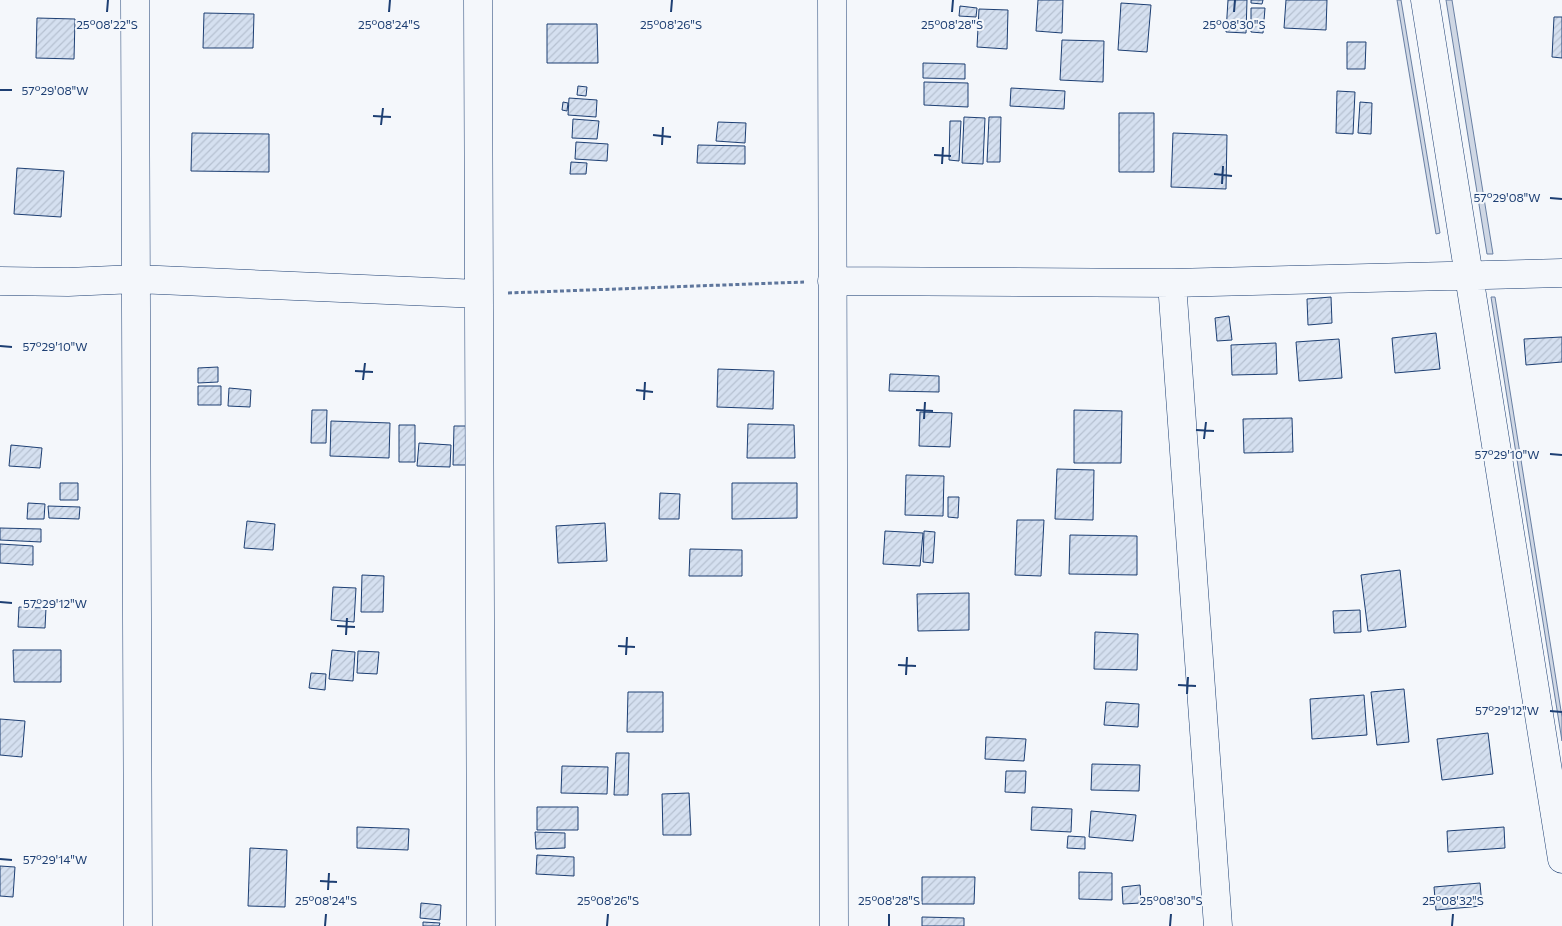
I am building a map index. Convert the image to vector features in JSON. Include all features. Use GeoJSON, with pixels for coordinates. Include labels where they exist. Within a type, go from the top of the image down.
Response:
{"type":"FeatureCollection","features":[{"type":"Feature","properties":{"kind":"street"},"geometry":{"type":"LineString","coordinates":[[135,0],[138,926]]}},
{"type":"Feature","properties":{"kind":"street"},"geometry":{"type":"LineString","coordinates":[[478,0],[481,926]]}},
{"type":"Feature","properties":{"kind":"street"},"geometry":{"type":"LineString","coordinates":[[832,0],[834,926]]}},
{"type":"Feature","properties":{"kind":"street"},"geometry":{"type":"LineString","coordinates":[[1425,0],[1562,859]]}},
{"type":"Feature","properties":{"kind":"street"},"geometry":{"type":"LineString","coordinates":[[832,281],[1172,282],[1562,273]]}},
{"type":"Feature","properties":{"kind":"street"},"geometry":{"type":"LineString","coordinates":[[0,281],[68,282],[136,279],[479,294]]}},
{"type":"Feature","properties":{"kind":"street"},"geometry":{"type":"LineString","coordinates":[[1172,282],[1218,926]]}},
{"type":"Feature","properties":{"kind":"path"},"geometry":{"type":"LineString","coordinates":[[479,294],[832,281]]}},
{"type":"Feature","properties":{"kind":"shaded area"},"geometry":{"type":"Polygon","coordinates":[[[1397,0],[1401,0],[1440,233],[1436,234],[1397,0]]]}},
{"type":"Feature","properties":{"kind":"shaded area"},"geometry":{"type":"Polygon","coordinates":[[[1446,0],[1452,0],[1493,254],[1487,254],[1446,0]]]}},
{"type":"Feature","properties":{"kind":"shaded area"},"geometry":{"type":"Polygon","coordinates":[[[1491,297],[1495,297],[1562,717],[1562,741],[1491,297]]]}},
{"type":"Feature","properties":{"kind":"building"},"geometry":{"type":"Polygon","coordinates":[[[1038,0],[1063,0],[1062,33],[1036,31],[1038,0]]]}},
{"type":"Feature","properties":{"kind":"building"},"geometry":{"type":"Polygon","coordinates":[[[1228,0],[1247,0],[1246,33],[1226,32],[1228,0]]]}},
{"type":"Feature","properties":{"kind":"building"},"geometry":{"type":"Polygon","coordinates":[[[1251,0],[1263,0],[1262,4],[1251,3],[1251,0]]]}},
{"type":"Feature","properties":{"kind":"building"},"geometry":{"type":"Polygon","coordinates":[[[1286,0],[1327,0],[1326,30],[1284,28],[1286,0]]]}},
{"type":"Feature","properties":{"kind":"building"},"geometry":{"type":"Polygon","coordinates":[[[1121,3],[1151,5],[1147,52],[1118,50],[1121,3]]]}},
{"type":"Feature","properties":{"kind":"building"},"geometry":{"type":"Polygon","coordinates":[[[960,6],[977,8],[976,17],[959,16],[960,6]]]}},
{"type":"Feature","properties":{"kind":"building"},"geometry":{"type":"Polygon","coordinates":[[[1251,8],[1265,8],[1263,33],[1251,32],[1251,8]]]}},
{"type":"Feature","properties":{"kind":"building"},"geometry":{"type":"Polygon","coordinates":[[[979,9],[1008,10],[1007,49],[977,47],[979,9]]]}},
{"type":"Feature","properties":{"kind":"building"},"geometry":{"type":"Polygon","coordinates":[[[204,13],[254,14],[253,48],[203,48],[204,13]]]}},
{"type":"Feature","properties":{"kind":"building"},"geometry":{"type":"Polygon","coordinates":[[[1554,17],[1562,17],[1562,58],[1552,57],[1554,17]]]}},
{"type":"Feature","properties":{"kind":"building"},"geometry":{"type":"Polygon","coordinates":[[[37,18],[75,19],[74,59],[36,58],[37,18]]]}},
{"type":"Feature","properties":{"kind":"building"},"geometry":{"type":"Polygon","coordinates":[[[547,24],[597,24],[598,63],[547,63],[547,24]]]}},
{"type":"Feature","properties":{"kind":"building"},"geometry":{"type":"Polygon","coordinates":[[[1062,40],[1104,41],[1103,82],[1060,80],[1062,40]]]}},
{"type":"Feature","properties":{"kind":"building"},"geometry":{"type":"Polygon","coordinates":[[[1347,42],[1366,42],[1365,69],[1347,69],[1347,42]]]}},
{"type":"Feature","properties":{"kind":"building"},"geometry":{"type":"Polygon","coordinates":[[[923,63],[965,64],[965,79],[923,78],[923,63]]]}},
{"type":"Feature","properties":{"kind":"building"},"geometry":{"type":"Polygon","coordinates":[[[924,82],[968,83],[968,107],[924,105],[924,82]]]}},
{"type":"Feature","properties":{"kind":"building"},"geometry":{"type":"Polygon","coordinates":[[[578,86],[587,87],[586,96],[577,95],[578,86]]]}},
{"type":"Feature","properties":{"kind":"building"},"geometry":{"type":"Polygon","coordinates":[[[1011,88],[1065,91],[1064,109],[1010,106],[1011,88]]]}},
{"type":"Feature","properties":{"kind":"building"},"geometry":{"type":"Polygon","coordinates":[[[1337,91],[1355,92],[1353,134],[1336,133],[1337,91]]]}},
{"type":"Feature","properties":{"kind":"building"},"geometry":{"type":"Polygon","coordinates":[[[569,98],[597,100],[596,117],[568,115],[569,98]]]}},
{"type":"Feature","properties":{"kind":"building"},"geometry":{"type":"Polygon","coordinates":[[[563,102],[568,103],[567,111],[562,110],[563,102]]]}},
{"type":"Feature","properties":{"kind":"building"},"geometry":{"type":"Polygon","coordinates":[[[1360,102],[1372,103],[1371,134],[1358,133],[1360,102]]]}},
{"type":"Feature","properties":{"kind":"building"},"geometry":{"type":"Polygon","coordinates":[[[1119,113],[1154,113],[1154,172],[1119,172],[1119,113]]]}},
{"type":"Feature","properties":{"kind":"building"},"geometry":{"type":"Polygon","coordinates":[[[964,117],[985,118],[983,164],[962,163],[964,117]]]}},
{"type":"Feature","properties":{"kind":"building"},"geometry":{"type":"Polygon","coordinates":[[[989,117],[1001,117],[1000,162],[987,162],[989,117]]]}},
{"type":"Feature","properties":{"kind":"building"},"geometry":{"type":"Polygon","coordinates":[[[573,119],[599,121],[597,139],[572,138],[573,119]]]}},
{"type":"Feature","properties":{"kind":"building"},"geometry":{"type":"Polygon","coordinates":[[[950,121],[961,121],[959,161],[949,160],[950,121]]]}},
{"type":"Feature","properties":{"kind":"building"},"geometry":{"type":"Polygon","coordinates":[[[718,122],[746,123],[745,143],[716,141],[718,122]]]}},
{"type":"Feature","properties":{"kind":"building"},"geometry":{"type":"Polygon","coordinates":[[[192,133],[269,134],[269,172],[191,171],[192,133]]]}},
{"type":"Feature","properties":{"kind":"building"},"geometry":{"type":"Polygon","coordinates":[[[1173,133],[1227,135],[1226,189],[1171,187],[1173,133]]]}},
{"type":"Feature","properties":{"kind":"building"},"geometry":{"type":"Polygon","coordinates":[[[576,142],[608,144],[607,161],[575,159],[576,142]]]}},
{"type":"Feature","properties":{"kind":"building"},"geometry":{"type":"Polygon","coordinates":[[[698,145],[745,146],[745,164],[697,163],[698,145]]]}},
{"type":"Feature","properties":{"kind":"building"},"geometry":{"type":"Polygon","coordinates":[[[571,162],[587,163],[586,174],[570,174],[571,162]]]}},
{"type":"Feature","properties":{"kind":"building"},"geometry":{"type":"Polygon","coordinates":[[[17,168],[64,171],[61,217],[14,214],[17,168]]]}},
{"type":"Feature","properties":{"kind":"building"},"geometry":{"type":"Polygon","coordinates":[[[1331,297],[1332,323],[1308,325],[1307,299],[1331,297]]]}},
{"type":"Feature","properties":{"kind":"building"},"geometry":{"type":"Polygon","coordinates":[[[1229,316],[1232,340],[1217,341],[1215,318],[1229,316]]]}},
{"type":"Feature","properties":{"kind":"building"},"geometry":{"type":"Polygon","coordinates":[[[1436,333],[1440,369],[1395,373],[1392,338],[1436,333]]]}},
{"type":"Feature","properties":{"kind":"building"},"geometry":{"type":"Polygon","coordinates":[[[1562,337],[1562,362],[1526,365],[1524,339],[1562,337]]]}},
{"type":"Feature","properties":{"kind":"building"},"geometry":{"type":"Polygon","coordinates":[[[1339,339],[1342,378],[1299,381],[1296,342],[1339,339]]]}},
{"type":"Feature","properties":{"kind":"building"},"geometry":{"type":"Polygon","coordinates":[[[1276,343],[1277,374],[1232,375],[1231,345],[1276,343]]]}},
{"type":"Feature","properties":{"kind":"building"},"geometry":{"type":"Polygon","coordinates":[[[218,367],[218,382],[198,383],[198,368],[218,367]]]}},
{"type":"Feature","properties":{"kind":"building"},"geometry":{"type":"Polygon","coordinates":[[[718,369],[774,371],[773,409],[717,407],[718,369]]]}},
{"type":"Feature","properties":{"kind":"building"},"geometry":{"type":"Polygon","coordinates":[[[890,374],[939,376],[939,392],[889,391],[890,374]]]}},
{"type":"Feature","properties":{"kind":"building"},"geometry":{"type":"Polygon","coordinates":[[[198,386],[221,386],[221,405],[198,405],[198,386]]]}},
{"type":"Feature","properties":{"kind":"building"},"geometry":{"type":"Polygon","coordinates":[[[229,388],[251,390],[250,407],[228,406],[229,388]]]}},
{"type":"Feature","properties":{"kind":"building"},"geometry":{"type":"Polygon","coordinates":[[[312,410],[327,410],[326,443],[311,443],[312,410]]]}},
{"type":"Feature","properties":{"kind":"building"},"geometry":{"type":"Polygon","coordinates":[[[1074,410],[1122,411],[1121,463],[1074,463],[1074,410]]]}},
{"type":"Feature","properties":{"kind":"building"},"geometry":{"type":"Polygon","coordinates":[[[920,412],[952,413],[950,447],[919,446],[920,412]]]}},
{"type":"Feature","properties":{"kind":"building"},"geometry":{"type":"Polygon","coordinates":[[[1292,418],[1293,452],[1244,453],[1243,419],[1292,418]]]}},
{"type":"Feature","properties":{"kind":"building"},"geometry":{"type":"Polygon","coordinates":[[[331,421],[390,423],[389,458],[330,456],[331,421]]]}},
{"type":"Feature","properties":{"kind":"building"},"geometry":{"type":"Polygon","coordinates":[[[748,424],[794,425],[795,458],[747,458],[748,424]]]}},
{"type":"Feature","properties":{"kind":"building"},"geometry":{"type":"Polygon","coordinates":[[[399,425],[415,425],[415,462],[399,462],[399,425]]]}},
{"type":"Feature","properties":{"kind":"building"},"geometry":{"type":"Polygon","coordinates":[[[454,426],[466,426],[466,465],[453,465],[454,426]]]}},
{"type":"Feature","properties":{"kind":"building"},"geometry":{"type":"Polygon","coordinates":[[[419,443],[451,445],[450,467],[417,466],[419,443]]]}},
{"type":"Feature","properties":{"kind":"building"},"geometry":{"type":"Polygon","coordinates":[[[11,445],[42,448],[40,468],[9,466],[11,445]]]}},
{"type":"Feature","properties":{"kind":"building"},"geometry":{"type":"Polygon","coordinates":[[[1057,469],[1094,470],[1093,520],[1055,519],[1057,469]]]}},
{"type":"Feature","properties":{"kind":"building"},"geometry":{"type":"Polygon","coordinates":[[[906,475],[944,476],[943,516],[905,515],[906,475]]]}},
{"type":"Feature","properties":{"kind":"building"},"geometry":{"type":"Polygon","coordinates":[[[60,483],[78,483],[78,500],[60,500],[60,483]]]}},
{"type":"Feature","properties":{"kind":"building"},"geometry":{"type":"Polygon","coordinates":[[[732,483],[797,483],[797,518],[732,519],[732,483]]]}},
{"type":"Feature","properties":{"kind":"building"},"geometry":{"type":"Polygon","coordinates":[[[660,493],[680,494],[679,519],[659,519],[660,493]]]}},
{"type":"Feature","properties":{"kind":"building"},"geometry":{"type":"Polygon","coordinates":[[[948,497],[959,497],[958,518],[948,517],[948,497]]]}},
{"type":"Feature","properties":{"kind":"building"},"geometry":{"type":"Polygon","coordinates":[[[28,503],[45,504],[44,519],[27,519],[28,503]]]}},
{"type":"Feature","properties":{"kind":"building"},"geometry":{"type":"Polygon","coordinates":[[[48,506],[80,507],[79,519],[49,518],[48,506]]]}},
{"type":"Feature","properties":{"kind":"building"},"geometry":{"type":"Polygon","coordinates":[[[1017,520],[1044,520],[1041,576],[1015,575],[1017,520]]]}},
{"type":"Feature","properties":{"kind":"building"},"geometry":{"type":"Polygon","coordinates":[[[247,521],[275,524],[273,550],[244,548],[247,521]]]}},
{"type":"Feature","properties":{"kind":"building"},"geometry":{"type":"Polygon","coordinates":[[[605,523],[607,561],[558,563],[556,526],[605,523]]]}},
{"type":"Feature","properties":{"kind":"building"},"geometry":{"type":"Polygon","coordinates":[[[0,528],[41,529],[41,542],[0,540],[0,528]]]}},
{"type":"Feature","properties":{"kind":"building"},"geometry":{"type":"Polygon","coordinates":[[[885,531],[923,533],[920,566],[883,564],[885,531]]]}},
{"type":"Feature","properties":{"kind":"building"},"geometry":{"type":"Polygon","coordinates":[[[924,531],[935,532],[933,563],[923,562],[924,531]]]}},
{"type":"Feature","properties":{"kind":"building"},"geometry":{"type":"Polygon","coordinates":[[[1070,535],[1137,536],[1137,575],[1069,574],[1070,535]]]}},
{"type":"Feature","properties":{"kind":"building"},"geometry":{"type":"Polygon","coordinates":[[[0,544],[33,546],[33,565],[0,563],[0,544]]]}},
{"type":"Feature","properties":{"kind":"building"},"geometry":{"type":"Polygon","coordinates":[[[690,549],[742,550],[742,576],[689,576],[690,549]]]}},
{"type":"Feature","properties":{"kind":"building"},"geometry":{"type":"Polygon","coordinates":[[[1400,570],[1406,627],[1368,631],[1361,575],[1400,570]]]}},
{"type":"Feature","properties":{"kind":"building"},"geometry":{"type":"Polygon","coordinates":[[[362,575],[384,576],[383,612],[361,612],[362,575]]]}},
{"type":"Feature","properties":{"kind":"building"},"geometry":{"type":"Polygon","coordinates":[[[333,587],[356,588],[354,622],[331,620],[333,587]]]}},
{"type":"Feature","properties":{"kind":"building"},"geometry":{"type":"Polygon","coordinates":[[[969,593],[969,630],[918,631],[917,594],[969,593]]]}},
{"type":"Feature","properties":{"kind":"building"},"geometry":{"type":"Polygon","coordinates":[[[19,607],[46,608],[45,628],[18,627],[19,607]]]}},
{"type":"Feature","properties":{"kind":"building"},"geometry":{"type":"Polygon","coordinates":[[[1360,610],[1361,632],[1334,633],[1333,611],[1360,610]]]}},
{"type":"Feature","properties":{"kind":"building"},"geometry":{"type":"Polygon","coordinates":[[[1095,632],[1138,634],[1137,670],[1094,669],[1095,632]]]}},
{"type":"Feature","properties":{"kind":"building"},"geometry":{"type":"Polygon","coordinates":[[[13,650],[61,650],[61,682],[14,682],[13,650]]]}},
{"type":"Feature","properties":{"kind":"building"},"geometry":{"type":"Polygon","coordinates":[[[332,650],[355,652],[353,681],[329,679],[332,650]]]}},
{"type":"Feature","properties":{"kind":"building"},"geometry":{"type":"Polygon","coordinates":[[[358,651],[379,652],[377,674],[357,673],[358,651]]]}},
{"type":"Feature","properties":{"kind":"building"},"geometry":{"type":"Polygon","coordinates":[[[311,673],[326,674],[325,690],[309,688],[311,673]]]}},
{"type":"Feature","properties":{"kind":"building"},"geometry":{"type":"Polygon","coordinates":[[[1404,689],[1409,742],[1377,745],[1371,692],[1404,689]]]}},
{"type":"Feature","properties":{"kind":"building"},"geometry":{"type":"Polygon","coordinates":[[[628,692],[663,692],[663,732],[627,732],[628,692]]]}},
{"type":"Feature","properties":{"kind":"building"},"geometry":{"type":"Polygon","coordinates":[[[1364,695],[1367,735],[1312,739],[1310,699],[1364,695]]]}},
{"type":"Feature","properties":{"kind":"building"},"geometry":{"type":"Polygon","coordinates":[[[1106,702],[1139,704],[1138,727],[1104,725],[1106,702]]]}},
{"type":"Feature","properties":{"kind":"building"},"geometry":{"type":"Polygon","coordinates":[[[0,719],[25,721],[22,757],[0,755],[0,719]]]}},
{"type":"Feature","properties":{"kind":"building"},"geometry":{"type":"Polygon","coordinates":[[[1488,733],[1493,774],[1442,780],[1437,739],[1488,733]]]}},
{"type":"Feature","properties":{"kind":"building"},"geometry":{"type":"Polygon","coordinates":[[[986,737],[1026,739],[1024,761],[985,759],[986,737]]]}},
{"type":"Feature","properties":{"kind":"building"},"geometry":{"type":"Polygon","coordinates":[[[616,753],[629,753],[628,795],[614,795],[616,753]]]}},
{"type":"Feature","properties":{"kind":"building"},"geometry":{"type":"Polygon","coordinates":[[[1092,764],[1140,765],[1139,791],[1091,790],[1092,764]]]}},
{"type":"Feature","properties":{"kind":"building"},"geometry":{"type":"Polygon","coordinates":[[[562,766],[608,767],[607,794],[561,793],[562,766]]]}},
{"type":"Feature","properties":{"kind":"building"},"geometry":{"type":"Polygon","coordinates":[[[1006,771],[1026,771],[1025,793],[1005,792],[1006,771]]]}},
{"type":"Feature","properties":{"kind":"building"},"geometry":{"type":"Polygon","coordinates":[[[689,793],[691,835],[663,835],[662,794],[689,793]]]}},
{"type":"Feature","properties":{"kind":"building"},"geometry":{"type":"Polygon","coordinates":[[[537,807],[578,807],[578,830],[537,830],[537,807]]]}},
{"type":"Feature","properties":{"kind":"building"},"geometry":{"type":"Polygon","coordinates":[[[1032,807],[1072,809],[1071,832],[1031,830],[1032,807]]]}},
{"type":"Feature","properties":{"kind":"building"},"geometry":{"type":"Polygon","coordinates":[[[1091,811],[1136,815],[1133,841],[1089,837],[1091,811]]]}},
{"type":"Feature","properties":{"kind":"building"},"geometry":{"type":"Polygon","coordinates":[[[357,827],[409,829],[408,850],[357,848],[357,827]]]}},
{"type":"Feature","properties":{"kind":"building"},"geometry":{"type":"Polygon","coordinates":[[[1504,827],[1505,848],[1448,852],[1447,831],[1504,827]]]}},
{"type":"Feature","properties":{"kind":"building"},"geometry":{"type":"Polygon","coordinates":[[[535,832],[565,833],[565,848],[536,849],[535,832]]]}},
{"type":"Feature","properties":{"kind":"building"},"geometry":{"type":"Polygon","coordinates":[[[1068,836],[1085,837],[1085,849],[1067,848],[1068,836]]]}},
{"type":"Feature","properties":{"kind":"building"},"geometry":{"type":"Polygon","coordinates":[[[250,848],[287,850],[285,907],[248,906],[250,848]]]}},
{"type":"Feature","properties":{"kind":"building"},"geometry":{"type":"Polygon","coordinates":[[[537,855],[574,857],[574,876],[536,874],[537,855]]]}},
{"type":"Feature","properties":{"kind":"building"},"geometry":{"type":"Polygon","coordinates":[[[0,866],[15,867],[13,897],[0,896],[0,866]]]}},
{"type":"Feature","properties":{"kind":"building"},"geometry":{"type":"Polygon","coordinates":[[[1079,872],[1112,873],[1112,900],[1079,899],[1079,872]]]}},
{"type":"Feature","properties":{"kind":"building"},"geometry":{"type":"Polygon","coordinates":[[[922,877],[975,877],[974,904],[922,904],[922,877]]]}},
{"type":"Feature","properties":{"kind":"building"},"geometry":{"type":"Polygon","coordinates":[[[1480,883],[1482,906],[1436,910],[1434,887],[1480,883]]]}},
{"type":"Feature","properties":{"kind":"building"},"geometry":{"type":"Polygon","coordinates":[[[1140,885],[1141,903],[1123,904],[1122,887],[1140,885]]]}},
{"type":"Feature","properties":{"kind":"building"},"geometry":{"type":"Polygon","coordinates":[[[421,903],[441,905],[440,920],[420,918],[421,903]]]}},
{"type":"Feature","properties":{"kind":"building"},"geometry":{"type":"Polygon","coordinates":[[[922,917],[964,918],[964,926],[922,926],[922,917]]]}},
{"type":"Feature","properties":{"kind":"building"},"geometry":{"type":"Polygon","coordinates":[[[423,922],[440,923],[439,926],[423,926],[423,922]]]}}]}
